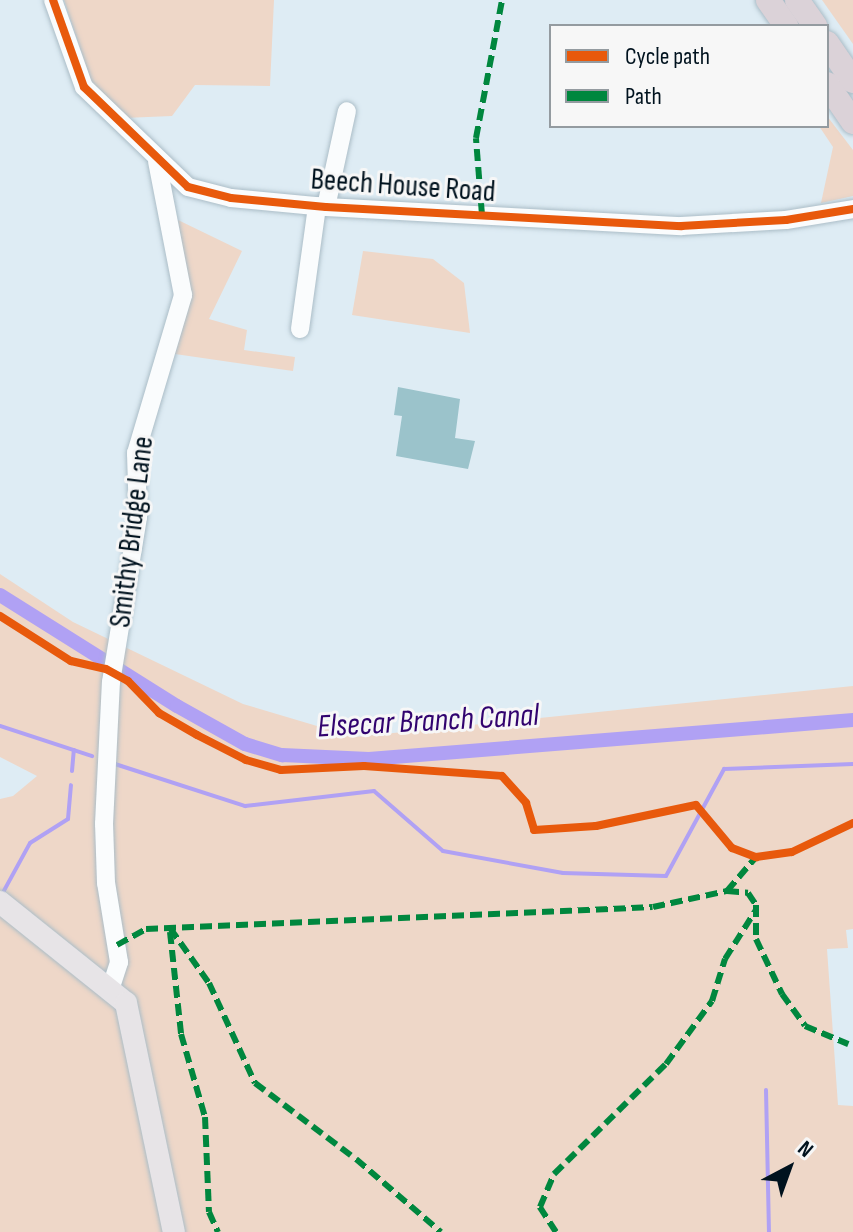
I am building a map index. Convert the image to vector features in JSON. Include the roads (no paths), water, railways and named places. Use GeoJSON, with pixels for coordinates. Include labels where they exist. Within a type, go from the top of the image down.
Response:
{"type":"FeatureCollection","features":[{"type":"Feature","properties":{"kind":"highway"},"geometry":{"type":"LineString","coordinates":[[768,0],[785,24]]}},
{"type":"Feature","properties":{"kind":"highway"},"geometry":{"type":"LineString","coordinates":[[797,0],[814,24]]}},
{"type":"Feature","properties":{"kind":"highway"},"geometry":{"type":"LineString","coordinates":[[829,46],[853,81]]}},
{"type":"Feature","properties":{"kind":"highway"},"geometry":{"type":"LineString","coordinates":[[829,87],[853,122]]}},
{"type":"Feature","properties":{"kind":"main road"},"geometry":{"type":"LineString","coordinates":[[4,904],[111,987],[126,1003],[174,1232]]}},
{"type":"Feature","properties":{"kind":"street","name":"Beech House Road"},"geometry":{"type":"LineString","coordinates":[[53,0],[84,87],[157,161],[188,187],[231,198],[322,206],[681,226],[786,220],[853,209]]}},
{"type":"Feature","properties":{"kind":"street"},"geometry":{"type":"LineString","coordinates":[[300,329],[322,206],[347,111]]}},
{"type":"Feature","properties":{"kind":"street","name":"Smithy Bridge Lane"},"geometry":{"type":"LineString","coordinates":[[111,987],[119,962],[106,883],[104,824],[111,682],[138,517],[136,453],[183,295],[157,161]]}},
{"type":"Feature","properties":{"kind":"waterway","name":"Elsecar Branch Canal"},"geometry":{"type":"LineString","coordinates":[[0,595],[177,706],[245,744],[282,755],[369,759],[853,720]]}},
{"type":"Feature","properties":{"kind":"waterway"},"geometry":{"type":"LineString","coordinates":[[0,726],[92,756]]}},
{"type":"Feature","properties":{"kind":"waterway"},"geometry":{"type":"LineString","coordinates":[[72,771],[74,750]]}},
{"type":"Feature","properties":{"kind":"waterway"},"geometry":{"type":"LineString","coordinates":[[115,764],[245,806],[374,791],[443,851],[563,873],[666,876],[724,769],[853,764]]}},
{"type":"Feature","properties":{"kind":"waterway"},"geometry":{"type":"LineString","coordinates":[[1,896],[30,843],[68,819],[71,785]]}},
{"type":"Feature","properties":{"kind":"waterway"},"geometry":{"type":"LineString","coordinates":[[766,1090],[769,1232]]}}]}
